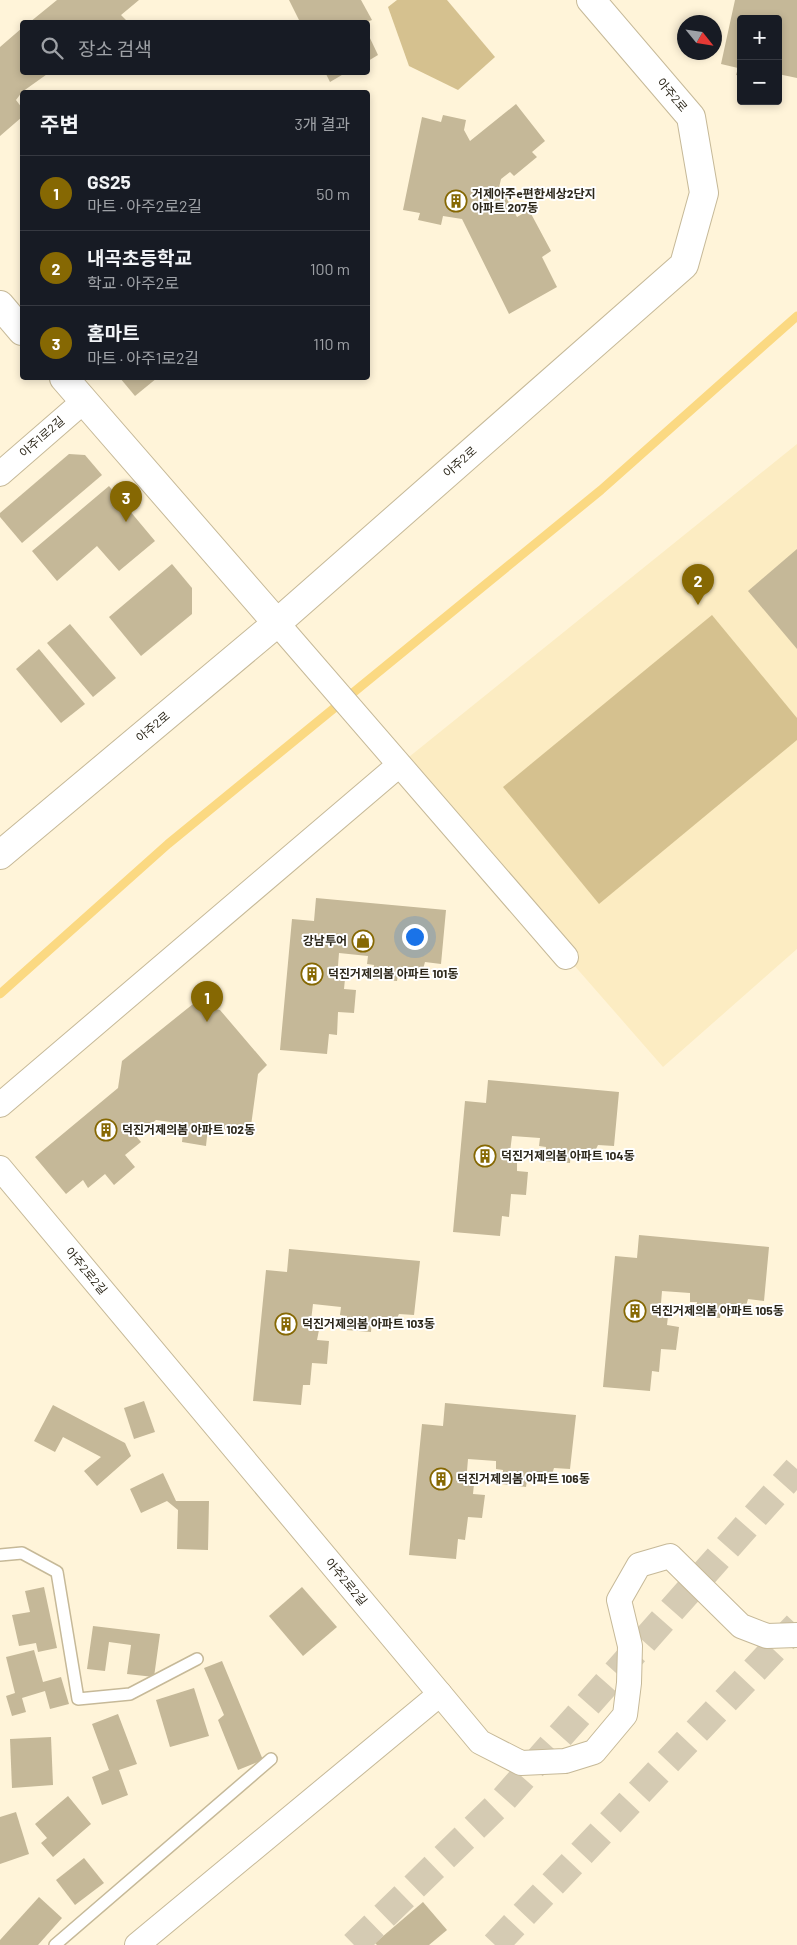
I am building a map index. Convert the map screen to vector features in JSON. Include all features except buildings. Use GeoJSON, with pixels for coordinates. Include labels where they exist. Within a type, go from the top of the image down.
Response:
{"type":"FeatureCollection","features":[{"type":"Feature","properties":{"kind":"street","name":"아주2로"},"geometry":{"type":"LineString","coordinates":[[0,855],[277,623],[684,265],[704,193],[691,117],[591,0]]}},
{"type":"Feature","properties":{"kind":"street"},"geometry":{"type":"LineString","coordinates":[[0,305],[20,329]]}},
{"type":"Feature","properties":{"kind":"street"},"geometry":{"type":"LineString","coordinates":[[66,380],[566,957]]}},
{"type":"Feature","properties":{"kind":"street","name":"아주1로2길"},"geometry":{"type":"LineString","coordinates":[[0,474],[84,400]]}},
{"type":"Feature","properties":{"kind":"street"},"geometry":{"type":"LineString","coordinates":[[0,1105],[399,765]]}},
{"type":"Feature","properties":{"kind":"street","name":"아주2로2길"},"geometry":{"type":"LineString","coordinates":[[0,1168],[480,1742],[521,1763],[565,1761],[594,1752],[625,1715],[629,1683],[630,1646],[619,1600],[639,1566],[670,1556],[741,1626],[767,1636],[797,1635]]}},
{"type":"Feature","properties":{"kind":"street"},"geometry":{"type":"LineString","coordinates":[[137,1945],[440,1694]]}},
{"type":"Feature","properties":{"kind":"lane"},"geometry":{"type":"LineString","coordinates":[[0,1555],[22,1553],[57,1572],[78,1699],[130,1694],[197,1658]]}},
{"type":"Feature","properties":{"kind":"lane"},"geometry":{"type":"LineString","coordinates":[[55,1945],[271,1759]]}},
{"type":"Feature","properties":{"kind":"shaded area"},"geometry":{"type":"Polygon","coordinates":[[[397,0],[447,0],[495,57],[458,90],[409,66],[388,7],[397,0]]]}},
{"type":"Feature","properties":{"kind":"shaded area"},"geometry":{"type":"Polygon","coordinates":[[[797,444],[797,949],[663,1067],[399,765],[797,444]]]}},
{"type":"Feature","properties":{"kind":"shaded area"},"geometry":{"type":"Polygon","coordinates":[[[712,615],[797,718],[797,740],[599,904],[503,787],[712,615]]]}},
{"type":"Feature","properties":{"kind":"waterway"},"geometry":{"type":"LineString","coordinates":[[0,994],[168,844],[601,490],[797,316]]}},
{"type":"Feature","properties":{"kind":"tunnel"},"geometry":{"type":"LineString","coordinates":[[354,1945],[503,1800],[797,1469]]}},
{"type":"Feature","properties":{"kind":"tunnel"},"geometry":{"type":"LineString","coordinates":[[495,1945],[797,1625]]}},
{"type":"Feature","properties":{"kind":"place","name":"거제아주e편한세상2단지 아파트 207동"},"geometry":{"type":"Point","coordinates":[456,201]}},
{"type":"Feature","properties":{"kind":"place","name":"홈마트"},"geometry":{"type":"Point","coordinates":[126,522]}},
{"type":"Feature","properties":{"kind":"place","name":"내곡초등학교"},"geometry":{"type":"Point","coordinates":[698,605]}},
{"type":"Feature","properties":{"kind":"place","name":"강남투어"},"geometry":{"type":"Point","coordinates":[363,941]}},
{"type":"Feature","properties":{"kind":"place","name":"덕진거제의봄 아파트 101동"},"geometry":{"type":"Point","coordinates":[312,974]}},
{"type":"Feature","properties":{"kind":"place","name":"GS25"},"geometry":{"type":"Point","coordinates":[207,1022]}},
{"type":"Feature","properties":{"kind":"place","name":"덕진거제의봄 아파트 102동"},"geometry":{"type":"Point","coordinates":[106,1130]}},
{"type":"Feature","properties":{"kind":"place","name":"덕진거제의봄 아파트 104동"},"geometry":{"type":"Point","coordinates":[485,1156]}},
{"type":"Feature","properties":{"kind":"place","name":"덕진거제의봄 아파트 105동"},"geometry":{"type":"Point","coordinates":[635,1311]}},
{"type":"Feature","properties":{"kind":"place","name":"덕진거제의봄 아파트 103동"},"geometry":{"type":"Point","coordinates":[286,1324]}},
{"type":"Feature","properties":{"kind":"place","name":"덕진거제의봄 아파트 106동"},"geometry":{"type":"Point","coordinates":[441,1479]}}]}
